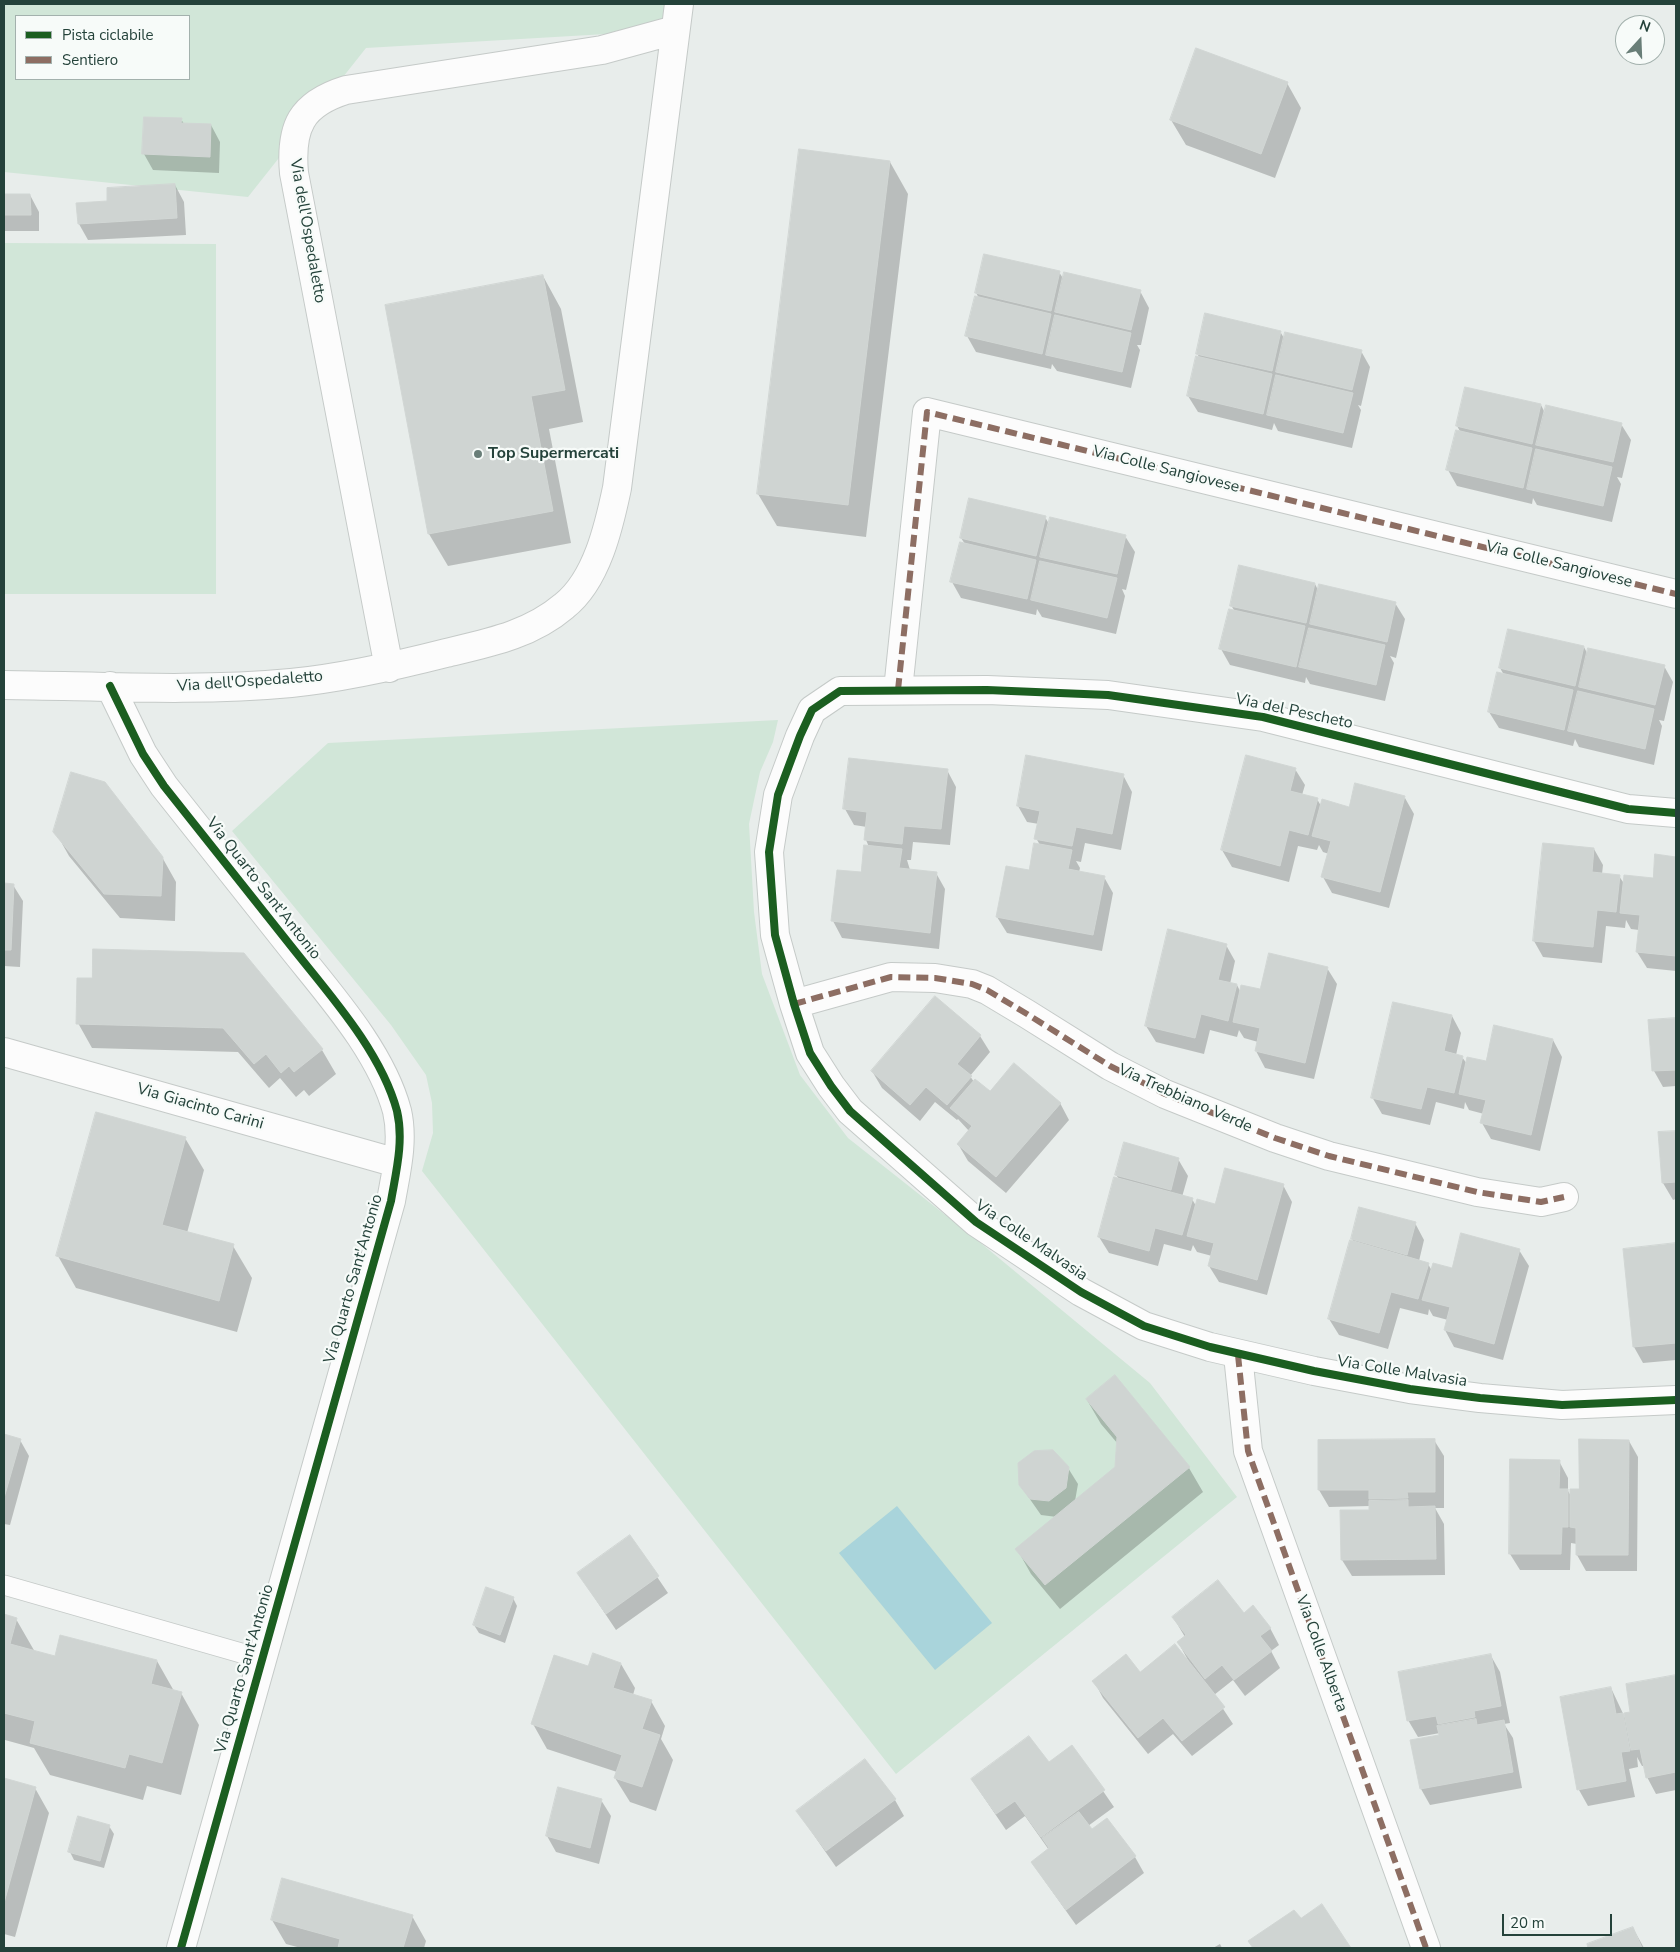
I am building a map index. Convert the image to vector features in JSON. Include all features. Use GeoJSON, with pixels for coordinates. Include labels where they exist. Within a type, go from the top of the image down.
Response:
{"type":"FeatureCollection","features":[{"type":"Feature","properties":{"kind":"street","name":"Via dell'Ospedaletto"},"geometry":{"type":"LineString","coordinates":[[389,668],[294,173],[295,136],[301,120],[311,106],[327,96],[346,90],[602,50],[677,17]]}},
{"type":"Feature","properties":{"kind":"street","name":"Via dell'Ospedaletto"},"geometry":{"type":"LineString","coordinates":[[4,685],[224,687],[291,682],[389,668],[514,636],[542,622],[566,605],[580,588],[604,544],[618,488],[677,17]]}},
{"type":"Feature","properties":{"kind":"street","name":"Via Colle Sangiovese"},"geometry":{"type":"LineString","coordinates":[[898,690],[927,412],[1676,594]]}},
{"type":"Feature","properties":{"kind":"street","name":"Via Quarto Sant'Antonio"},"geometry":{"type":"LineString","coordinates":[[110,686],[143,754],[164,786],[338,1006],[368,1050],[391,1093],[397,1113],[400,1141],[391,1201],[181,1948]]}},
{"type":"Feature","properties":{"kind":"street","name":"Via del Pescheto"},"geometry":{"type":"LineString","coordinates":[[898,690],[1108,695],[1263,717],[1628,808],[1676,813]]}},
{"type":"Feature","properties":{"kind":"street","name":"Via Colle Malvasia"},"geometry":{"type":"LineString","coordinates":[[898,690],[840,691],[812,710],[778,795],[769,852],[775,935],[794,1004],[810,1053],[850,1111],[976,1222],[1082,1292],[1144,1326],[1238,1354],[1410,1389],[1480,1398],[1562,1405],[1676,1400]]}},
{"type":"Feature","properties":{"kind":"street","name":"Via Trebbiano Verde"},"geometry":{"type":"LineString","coordinates":[[794,1004],[891,977],[934,978],[972,984],[987,990],[1011,1004],[1110,1066],[1165,1094],[1275,1138],[1329,1156],[1477,1192],[1540,1202],[1564,1197]]}},
{"type":"Feature","properties":{"kind":"street","name":"Via Giacinto Carini"},"geometry":{"type":"LineString","coordinates":[[4,1052],[397,1163]]}},
{"type":"Feature","properties":{"kind":"street","name":"Via Colle Alberta"},"geometry":{"type":"LineString","coordinates":[[1238,1354],[1248,1452],[1426,1948]]}},
{"type":"Feature","properties":{"kind":"lane"},"geometry":{"type":"LineString","coordinates":[[4,1585],[262,1659]]}},
{"type":"Feature","properties":{"kind":"green space"},"geometry":{"type":"Polygon","coordinates":[[[4,4],[679,4],[675,30],[366,48],[248,197],[4,172],[4,4]]]}},
{"type":"Feature","properties":{"kind":"green space"},"geometry":{"type":"Polygon","coordinates":[[[4,243],[216,244],[216,594],[4,594],[4,243]]]}},
{"type":"Feature","properties":{"kind":"green space"},"geometry":{"type":"Polygon","coordinates":[[[778,720],[773,742],[760,772],[749,824],[754,912],[762,974],[800,1075],[848,1138],[977,1240],[1150,1383],[1237,1497],[896,1774],[422,1171],[433,1133],[432,1103],[426,1075],[391,1025],[232,831],[328,743],[778,720]]]}},
{"type":"Feature","properties":{"kind":"water"},"geometry":{"type":"Polygon","coordinates":[[[897,1506],[992,1623],[935,1670],[839,1553],[897,1506]]]}},
{"type":"Feature","properties":{"kind":"building"},"geometry":{"type":"Polygon","coordinates":[[[1196,48],[1288,82],[1261,154],[1170,120],[1196,48]]]}},
{"type":"Feature","properties":{"kind":"building"},"geometry":{"type":"Polygon","coordinates":[[[144,117],[182,118],[181,123],[211,124],[210,157],[142,154],[144,117]]]}},
{"type":"Feature","properties":{"kind":"building"},"geometry":{"type":"Polygon","coordinates":[[[799,149],[890,161],[848,505],[757,494],[799,149]]]}},
{"type":"Feature","properties":{"kind":"building"},"geometry":{"type":"Polygon","coordinates":[[[175,184],[177,218],[78,224],[76,203],[107,201],[107,188],[175,184]]]}},
{"type":"Feature","properties":{"kind":"building"},"geometry":{"type":"Polygon","coordinates":[[[4,194],[30,194],[31,215],[4,215],[4,194]]]}},
{"type":"Feature","properties":{"kind":"building"},"geometry":{"type":"Polygon","coordinates":[[[984,254],[1060,271],[1051,311],[975,293],[984,254]]]}},
{"type":"Feature","properties":{"kind":"building"},"geometry":{"type":"Polygon","coordinates":[[[1064,272],[1141,290],[1131,330],[1055,312],[1064,272]]]}},
{"type":"Feature","properties":{"kind":"building","name":"Top Supermercati"},"geometry":{"type":"Polygon","coordinates":[[[543,275],[565,390],[531,396],[553,511],[428,534],[385,305],[543,275]]]}},
{"type":"Feature","properties":{"kind":"building"},"geometry":{"type":"Polygon","coordinates":[[[975,296],[1051,314],[1042,354],[965,336],[975,296]]]}},
{"type":"Feature","properties":{"kind":"building"},"geometry":{"type":"Polygon","coordinates":[[[1205,313],[1281,331],[1272,371],[1196,354],[1205,313]]]}},
{"type":"Feature","properties":{"kind":"building"},"geometry":{"type":"Polygon","coordinates":[[[1055,315],[1131,333],[1122,372],[1046,355],[1055,315]]]}},
{"type":"Feature","properties":{"kind":"building"},"geometry":{"type":"Polygon","coordinates":[[[1285,332],[1362,350],[1352,390],[1276,372],[1285,332]]]}},
{"type":"Feature","properties":{"kind":"building"},"geometry":{"type":"Polygon","coordinates":[[[1196,356],[1272,374],[1263,414],[1187,396],[1196,356]]]}},
{"type":"Feature","properties":{"kind":"building"},"geometry":{"type":"Polygon","coordinates":[[[1276,375],[1353,393],[1343,433],[1267,415],[1276,375]]]}},
{"type":"Feature","properties":{"kind":"building"},"geometry":{"type":"Polygon","coordinates":[[[1465,387],[1541,404],[1532,444],[1456,426],[1465,387]]]}},
{"type":"Feature","properties":{"kind":"building"},"geometry":{"type":"Polygon","coordinates":[[[1546,405],[1622,423],[1613,462],[1536,445],[1546,405]]]}},
{"type":"Feature","properties":{"kind":"building"},"geometry":{"type":"Polygon","coordinates":[[[1456,430],[1532,448],[1523,488],[1446,470],[1456,430]]]}},
{"type":"Feature","properties":{"kind":"building"},"geometry":{"type":"Polygon","coordinates":[[[1536,449],[1612,467],[1603,506],[1527,489],[1536,449]]]}},
{"type":"Feature","properties":{"kind":"building"},"geometry":{"type":"Polygon","coordinates":[[[969,498],[1046,516],[1036,556],[960,538],[969,498]]]}},
{"type":"Feature","properties":{"kind":"building"},"geometry":{"type":"Polygon","coordinates":[[[1050,517],[1126,535],[1117,574],[1040,557],[1050,517]]]}},
{"type":"Feature","properties":{"kind":"building"},"geometry":{"type":"Polygon","coordinates":[[[960,542],[1036,560],[1027,599],[950,582],[960,542]]]}},
{"type":"Feature","properties":{"kind":"building"},"geometry":{"type":"Polygon","coordinates":[[[1040,561],[1117,578],[1107,618],[1031,600],[1040,561]]]}},
{"type":"Feature","properties":{"kind":"building"},"geometry":{"type":"Polygon","coordinates":[[[1239,565],[1315,583],[1306,623],[1230,606],[1239,565]]]}},
{"type":"Feature","properties":{"kind":"building"},"geometry":{"type":"Polygon","coordinates":[[[1319,584],[1396,602],[1387,642],[1310,624],[1319,584]]]}},
{"type":"Feature","properties":{"kind":"building"},"geometry":{"type":"Polygon","coordinates":[[[1229,609],[1305,626],[1296,667],[1219,649],[1229,609]]]}},
{"type":"Feature","properties":{"kind":"building"},"geometry":{"type":"Polygon","coordinates":[[[1309,628],[1385,645],[1376,685],[1299,667],[1309,628]]]}},
{"type":"Feature","properties":{"kind":"building"},"geometry":{"type":"Polygon","coordinates":[[[1508,629],[1584,646],[1575,686],[1499,668],[1508,629]]]}},
{"type":"Feature","properties":{"kind":"building"},"geometry":{"type":"Polygon","coordinates":[[[1588,648],[1665,665],[1655,705],[1579,687],[1588,648]]]}},
{"type":"Feature","properties":{"kind":"building"},"geometry":{"type":"Polygon","coordinates":[[[1497,672],[1573,690],[1564,730],[1488,712],[1497,672]]]}},
{"type":"Feature","properties":{"kind":"building"},"geometry":{"type":"Polygon","coordinates":[[[1578,691],[1654,709],[1645,749],[1568,731],[1578,691]]]}},
{"type":"Feature","properties":{"kind":"building"},"geometry":{"type":"Polygon","coordinates":[[[1026,755],[1124,774],[1112,834],[1076,827],[1072,846],[1034,839],[1040,811],[1017,806],[1026,755]]]}},
{"type":"Feature","properties":{"kind":"building"},"geometry":{"type":"Polygon","coordinates":[[[1246,755],[1296,768],[1290,791],[1318,798],[1308,835],[1289,830],[1280,866],[1221,850],[1246,755]]]}},
{"type":"Feature","properties":{"kind":"building"},"geometry":{"type":"Polygon","coordinates":[[[849,758],[948,769],[941,829],[904,826],[902,844],[864,840],[867,812],[843,809],[849,758]]]}},
{"type":"Feature","properties":{"kind":"building"},"geometry":{"type":"Polygon","coordinates":[[[71,772],[105,782],[163,857],[161,896],[104,894],[53,832],[71,772]]]}},
{"type":"Feature","properties":{"kind":"building"},"geometry":{"type":"Polygon","coordinates":[[[1355,783],[1405,796],[1380,892],[1321,877],[1331,841],[1312,836],[1322,799],[1349,807],[1355,783]]]}},
{"type":"Feature","properties":{"kind":"building"},"geometry":{"type":"Polygon","coordinates":[[[1034,843],[1072,850],[1068,869],[1105,876],[1093,935],[996,917],[1006,866],[1029,870],[1034,843]]]}},
{"type":"Feature","properties":{"kind":"building"},"geometry":{"type":"Polygon","coordinates":[[[1543,843],[1594,848],[1592,872],[1620,875],[1616,912],[1597,910],[1593,947],[1533,941],[1543,843]]]}},
{"type":"Feature","properties":{"kind":"building"},"geometry":{"type":"Polygon","coordinates":[[[864,845],[902,849],[899,868],[937,872],[930,933],[831,921],[837,870],[861,872],[864,845]]]}},
{"type":"Feature","properties":{"kind":"building"},"geometry":{"type":"Polygon","coordinates":[[[1655,854],[1676,857],[1676,956],[1636,952],[1640,915],[1620,913],[1624,875],[1653,878],[1655,854]]]}},
{"type":"Feature","properties":{"kind":"building"},"geometry":{"type":"Polygon","coordinates":[[[4,883],[14,884],[11,950],[4,950],[4,883]]]}},
{"type":"Feature","properties":{"kind":"building"},"geometry":{"type":"Polygon","coordinates":[[[1168,929],[1227,944],[1218,980],[1237,984],[1228,1021],[1201,1014],[1195,1038],[1145,1026],[1168,929]]]}},
{"type":"Feature","properties":{"kind":"building"},"geometry":{"type":"Polygon","coordinates":[[[93,949],[244,953],[323,1049],[294,1072],[289,1066],[281,1073],[266,1054],[254,1064],[223,1028],[76,1024],[77,978],[92,978],[93,949]]]}},
{"type":"Feature","properties":{"kind":"building"},"geometry":{"type":"Polygon","coordinates":[[[1269,953],[1328,967],[1305,1063],[1255,1051],[1260,1028],[1233,1022],[1241,985],[1260,989],[1269,953]]]}},
{"type":"Feature","properties":{"kind":"building"},"geometry":{"type":"Polygon","coordinates":[[[935,996],[981,1035],[957,1064],[972,1076],[947,1105],[926,1087],[910,1105],[871,1071],[935,996]]]}},
{"type":"Feature","properties":{"kind":"building"},"geometry":{"type":"Polygon","coordinates":[[[1393,1002],[1452,1015],[1444,1051],[1463,1056],[1454,1093],[1427,1087],[1421,1109],[1371,1098],[1393,1002]]]}},
{"type":"Feature","properties":{"kind":"building"},"geometry":{"type":"Polygon","coordinates":[[[1676,1018],[1676,1070],[1652,1071],[1648,1020],[1676,1018]]]}},
{"type":"Feature","properties":{"kind":"building"},"geometry":{"type":"Polygon","coordinates":[[[1494,1025],[1553,1039],[1531,1135],[1480,1123],[1486,1100],[1459,1094],[1467,1057],[1486,1061],[1494,1025]]]}},
{"type":"Feature","properties":{"kind":"building"},"geometry":{"type":"Polygon","coordinates":[[[1014,1063],[1061,1103],[996,1177],[957,1144],[972,1126],[950,1108],[975,1079],[990,1091],[1014,1063]]]}},
{"type":"Feature","properties":{"kind":"building"},"geometry":{"type":"Polygon","coordinates":[[[96,1112],[186,1137],[162,1225],[234,1244],[219,1301],[56,1256],[96,1112]]]}},
{"type":"Feature","properties":{"kind":"building"},"geometry":{"type":"Polygon","coordinates":[[[1676,1131],[1676,1182],[1662,1183],[1658,1132],[1676,1131]]]}},
{"type":"Feature","properties":{"kind":"building"},"geometry":{"type":"Polygon","coordinates":[[[1124,1142],[1179,1158],[1171,1190],[1115,1175],[1124,1142]]]}},
{"type":"Feature","properties":{"kind":"building"},"geometry":{"type":"Polygon","coordinates":[[[1225,1168],[1284,1184],[1257,1280],[1208,1266],[1214,1243],[1187,1236],[1197,1199],[1215,1204],[1225,1168]]]}},
{"type":"Feature","properties":{"kind":"building"},"geometry":{"type":"Polygon","coordinates":[[[1114,1177],[1193,1198],[1182,1235],[1155,1228],[1149,1251],[1098,1237],[1114,1177]]]}},
{"type":"Feature","properties":{"kind":"building"},"geometry":{"type":"Polygon","coordinates":[[[1359,1207],[1416,1222],[1407,1255],[1351,1239],[1359,1207]]]}},
{"type":"Feature","properties":{"kind":"building"},"geometry":{"type":"Polygon","coordinates":[[[1461,1233],[1520,1249],[1494,1344],[1444,1330],[1450,1307],[1422,1300],[1433,1263],[1452,1268],[1461,1233]]]}},
{"type":"Feature","properties":{"kind":"building"},"geometry":{"type":"Polygon","coordinates":[[[1350,1240],[1429,1263],[1418,1299],[1391,1292],[1379,1333],[1328,1319],[1350,1240]]]}},
{"type":"Feature","properties":{"kind":"building"},"geometry":{"type":"Polygon","coordinates":[[[1676,1243],[1676,1343],[1633,1347],[1623,1249],[1676,1243]]]}},
{"type":"Feature","properties":{"kind":"building"},"geometry":{"type":"Polygon","coordinates":[[[1115,1375],[1190,1467],[1045,1585],[1015,1549],[1115,1467],[1117,1437],[1086,1399],[1115,1375]]]}},
{"type":"Feature","properties":{"kind":"building"},"geometry":{"type":"Polygon","coordinates":[[[4,1434],[21,1439],[4,1498],[4,1434]]]}},
{"type":"Feature","properties":{"kind":"building"},"geometry":{"type":"Polygon","coordinates":[[[1435,1439],[1435,1492],[1407,1492],[1408,1498],[1369,1499],[1369,1490],[1318,1490],[1318,1440],[1435,1439]]]}},
{"type":"Feature","properties":{"kind":"building"},"geometry":{"type":"Polygon","coordinates":[[[1579,1439],[1629,1440],[1628,1555],[1576,1555],[1576,1528],[1570,1527],[1570,1489],[1579,1489],[1579,1439]]]}},
{"type":"Feature","properties":{"kind":"building"},"geometry":{"type":"Polygon","coordinates":[[[1053,1450],[1069,1467],[1066,1488],[1049,1501],[1030,1499],[1019,1485],[1018,1463],[1034,1451],[1053,1450]]]}},
{"type":"Feature","properties":{"kind":"building"},"geometry":{"type":"Polygon","coordinates":[[[1510,1459],[1560,1460],[1559,1489],[1568,1489],[1568,1527],[1562,1527],[1561,1554],[1509,1554],[1510,1459]]]}},
{"type":"Feature","properties":{"kind":"building"},"geometry":{"type":"Polygon","coordinates":[[[1408,1500],[1408,1507],[1435,1506],[1436,1559],[1341,1560],[1340,1510],[1369,1510],[1369,1501],[1408,1500]]]}},
{"type":"Feature","properties":{"kind":"building"},"geometry":{"type":"Polygon","coordinates":[[[630,1535],[659,1576],[606,1614],[577,1573],[630,1535]]]}},
{"type":"Feature","properties":{"kind":"building"},"geometry":{"type":"Polygon","coordinates":[[[1218,1580],[1244,1613],[1253,1605],[1271,1628],[1260,1636],[1272,1651],[1234,1680],[1222,1665],[1205,1679],[1177,1642],[1186,1635],[1172,1617],[1218,1580]]]}},
{"type":"Feature","properties":{"kind":"building"},"geometry":{"type":"Polygon","coordinates":[[[486,1587],[514,1597],[500,1635],[473,1625],[486,1587]]]}},
{"type":"Feature","properties":{"kind":"building"},"geometry":{"type":"Polygon","coordinates":[[[4,1614],[17,1618],[10,1644],[55,1656],[60,1635],[157,1660],[151,1684],[182,1692],[162,1763],[129,1754],[125,1768],[30,1743],[35,1721],[4,1713],[4,1614]]]}},
{"type":"Feature","properties":{"kind":"building"},"geometry":{"type":"Polygon","coordinates":[[[1175,1644],[1225,1707],[1182,1741],[1163,1718],[1138,1738],[1092,1681],[1126,1654],[1140,1672],[1175,1644]]]}},
{"type":"Feature","properties":{"kind":"building"},"geometry":{"type":"Polygon","coordinates":[[[593,1653],[621,1663],[613,1688],[652,1700],[642,1729],[660,1735],[642,1787],[614,1778],[622,1755],[531,1724],[554,1655],[588,1666],[593,1653]]]}},
{"type":"Feature","properties":{"kind":"building"},"geometry":{"type":"Polygon","coordinates":[[[1491,1654],[1501,1706],[1474,1711],[1475,1717],[1438,1724],[1436,1716],[1407,1721],[1398,1672],[1491,1654]]]}},
{"type":"Feature","properties":{"kind":"building"},"geometry":{"type":"Polygon","coordinates":[[[1676,1675],[1676,1772],[1646,1778],[1640,1749],[1631,1750],[1624,1713],[1630,1712],[1626,1684],[1676,1675]]]}},
{"type":"Feature","properties":{"kind":"building"},"geometry":{"type":"Polygon","coordinates":[[[1611,1687],[1616,1714],[1623,1713],[1630,1751],[1621,1752],[1626,1781],[1577,1790],[1560,1697],[1611,1687]]]}},
{"type":"Feature","properties":{"kind":"building"},"geometry":{"type":"Polygon","coordinates":[[[1476,1719],[1477,1725],[1504,1720],[1513,1772],[1420,1789],[1410,1740],[1439,1735],[1437,1726],[1476,1719]]]}},
{"type":"Feature","properties":{"kind":"building"},"geometry":{"type":"Polygon","coordinates":[[[1029,1736],[1049,1762],[1072,1745],[1105,1790],[1041,1837],[1015,1801],[996,1814],[971,1779],[1029,1736]]]}},
{"type":"Feature","properties":{"kind":"building"},"geometry":{"type":"Polygon","coordinates":[[[865,1759],[896,1799],[826,1851],[796,1811],[865,1759]]]}},
{"type":"Feature","properties":{"kind":"building"},"geometry":{"type":"Polygon","coordinates":[[[4,1778],[36,1787],[4,1903],[4,1778]]]}},
{"type":"Feature","properties":{"kind":"building"},"geometry":{"type":"Polygon","coordinates":[[[558,1787],[602,1799],[590,1848],[546,1836],[558,1787]]]}},
{"type":"Feature","properties":{"kind":"building"},"geometry":{"type":"Polygon","coordinates":[[[1079,1812],[1092,1829],[1107,1818],[1136,1856],[1066,1910],[1031,1862],[1049,1848],[1042,1838],[1079,1812]]]}},
{"type":"Feature","properties":{"kind":"building"},"geometry":{"type":"Polygon","coordinates":[[[78,1816],[110,1825],[100,1861],[68,1852],[78,1816]]]}},
{"type":"Feature","properties":{"kind":"building"},"geometry":{"type":"Polygon","coordinates":[[[282,1878],[413,1915],[403,1948],[338,1948],[340,1939],[271,1920],[282,1878]]]}},
{"type":"Feature","properties":{"kind":"building"},"geometry":{"type":"Polygon","coordinates":[[[1322,1904],[1351,1948],[1253,1948],[1248,1941],[1294,1910],[1301,1918],[1322,1904]]]}},
{"type":"Feature","properties":{"kind":"building"},"geometry":{"type":"Polygon","coordinates":[[[1633,1927],[1642,1948],[1588,1948],[1587,1944],[1633,1927]]]}},
{"type":"Feature","properties":{"kind":"marked path"},"geometry":{"type":"LineString","coordinates":[[898,690],[927,412],[1676,594]]}},
{"type":"Feature","properties":{"kind":"marked path"},"geometry":{"type":"LineString","coordinates":[[794,1004],[891,977],[935,978],[972,984],[987,990],[1110,1066],[1165,1094],[1275,1138],[1329,1156],[1477,1192],[1541,1202],[1564,1197]]}},
{"type":"Feature","properties":{"kind":"marked path"},"geometry":{"type":"LineString","coordinates":[[1238,1355],[1248,1451],[1426,1948]]}},
{"type":"Feature","properties":{"kind":"cycle path"},"geometry":{"type":"LineString","coordinates":[[110,686],[143,754],[164,786],[337,1003],[366,1045],[389,1089],[397,1111],[400,1134],[391,1201],[181,1948]]}},
{"type":"Feature","properties":{"kind":"cycle path"},"geometry":{"type":"LineString","coordinates":[[1676,813],[1628,809],[1263,717],[1108,695],[987,690],[840,691],[812,710],[800,736],[778,795],[769,852],[775,935],[810,1053],[831,1086],[850,1111],[976,1222],[1081,1292],[1144,1326],[1210,1347],[1314,1371],[1410,1389],[1480,1398],[1562,1405],[1676,1400]]}},
{"type":"Feature","properties":{"kind":"place","name":"Top Supermercati"},"geometry":{"type":"Point","coordinates":[478,454]}}]}
